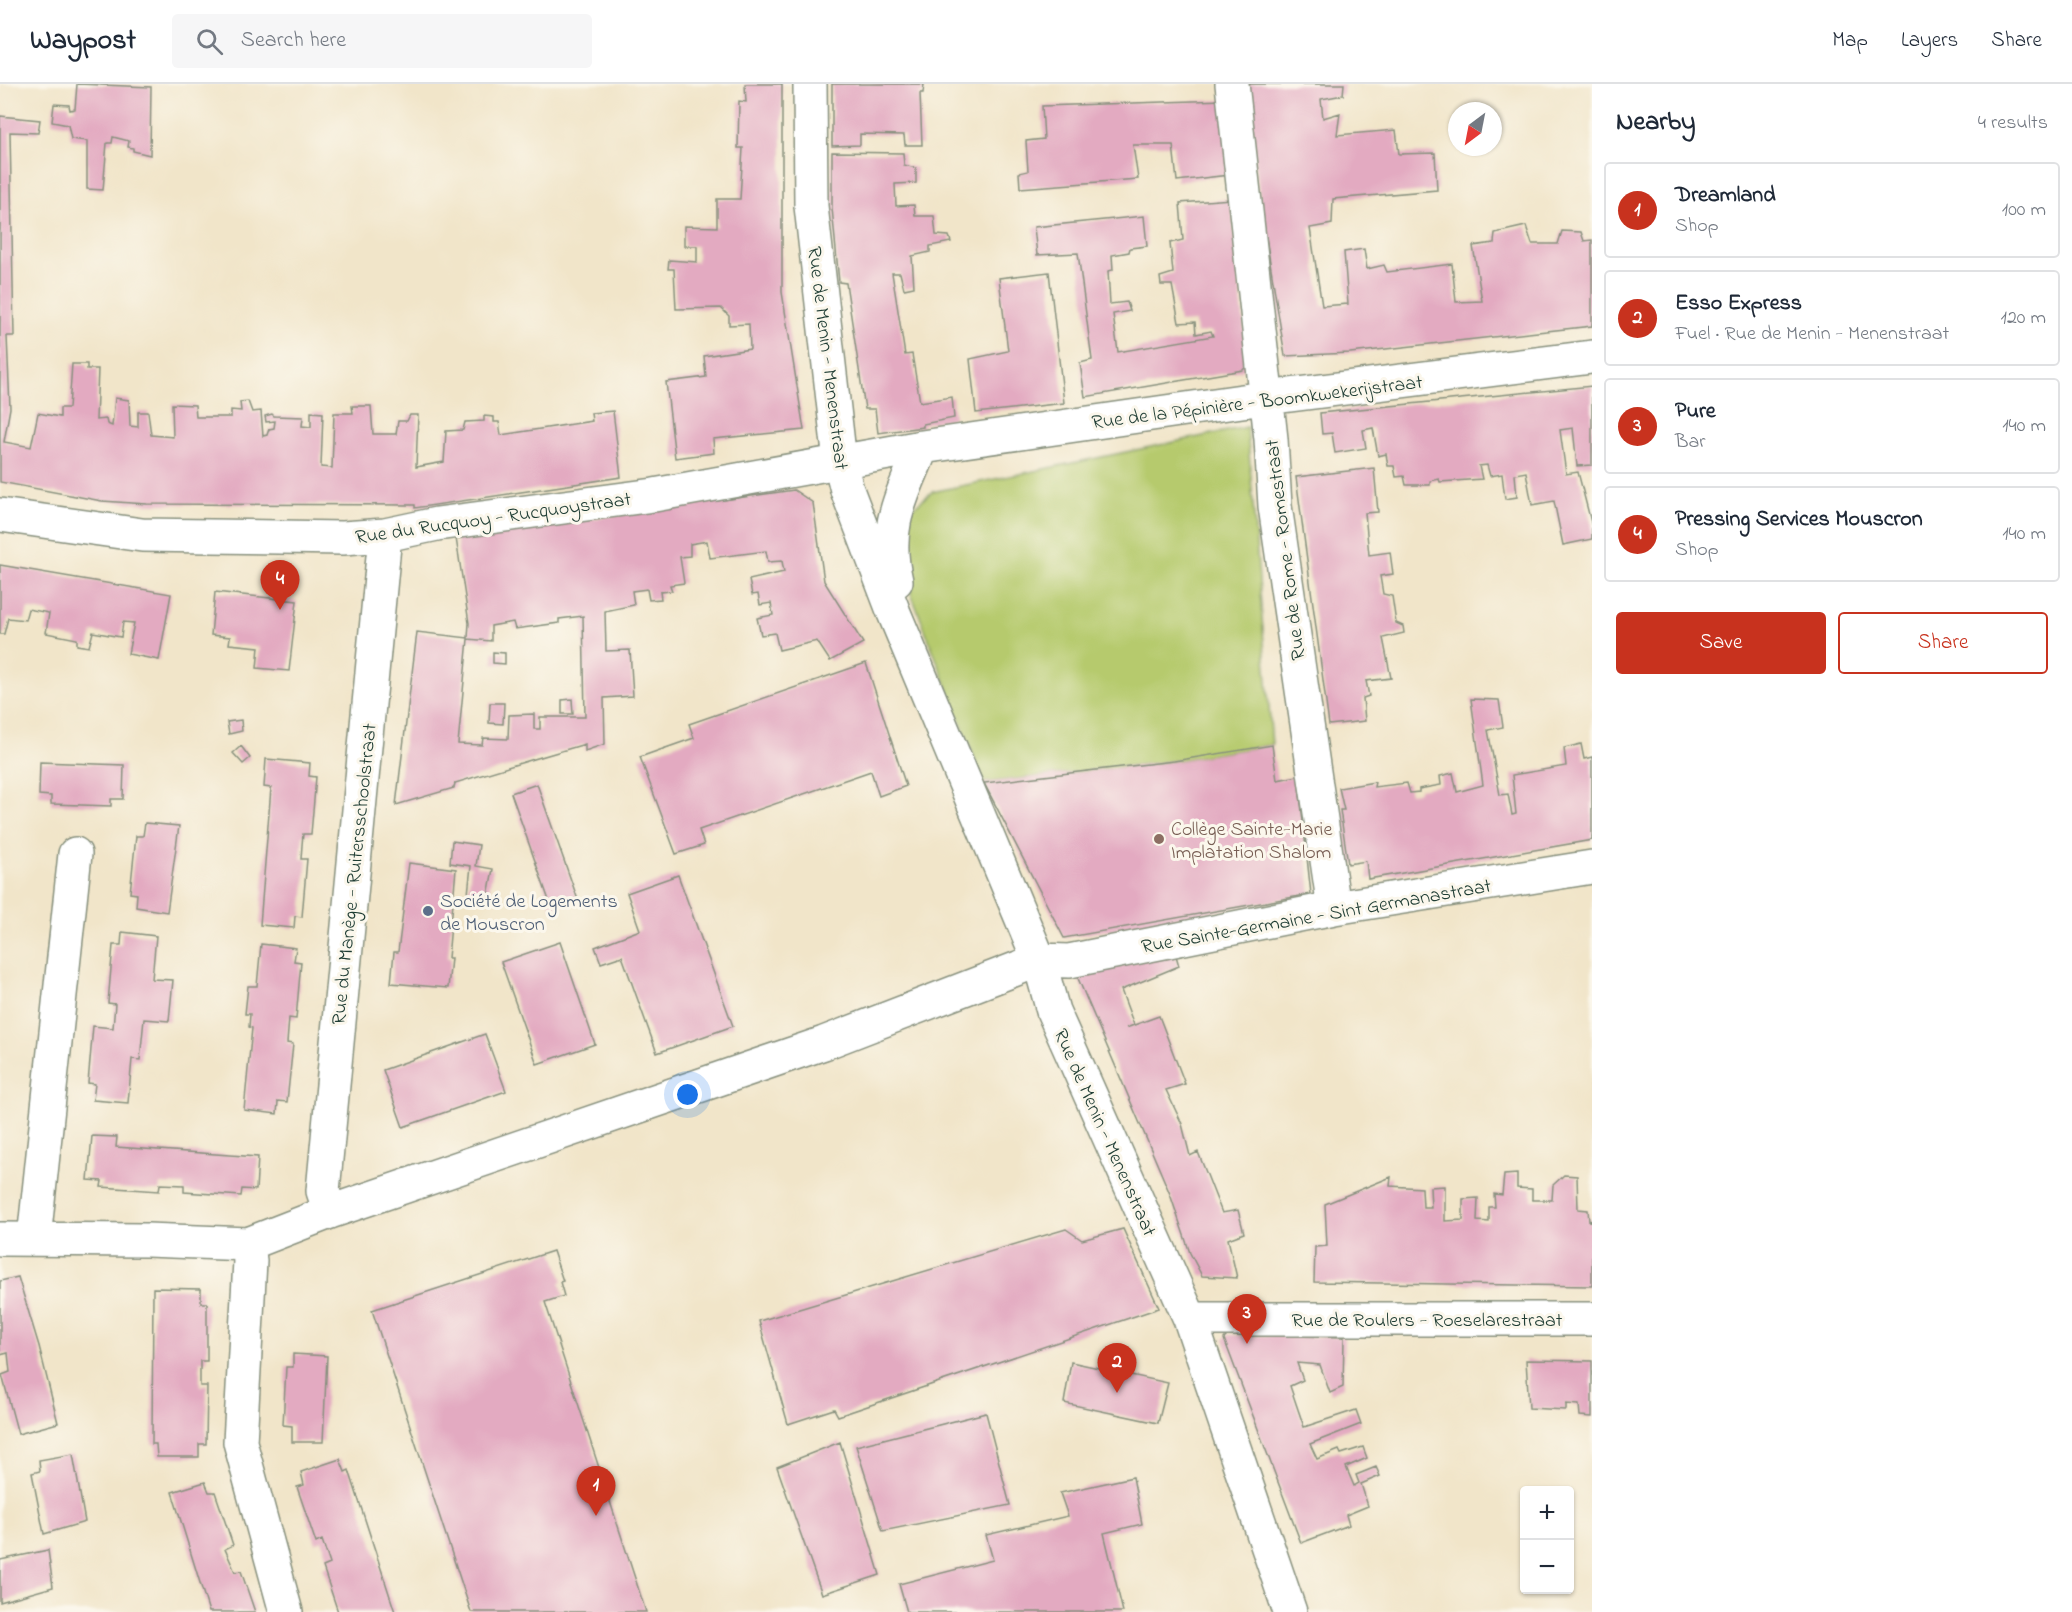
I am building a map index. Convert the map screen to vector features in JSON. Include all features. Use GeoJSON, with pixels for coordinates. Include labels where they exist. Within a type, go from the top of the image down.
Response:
{"type":"FeatureCollection","features":[{"type":"Feature","properties":{"kind":"street","name":"Rue de Menin - Menenstraat"},"geometry":{"type":"LineString","coordinates":[[810,84],[811,206],[840,462],[852,501],[913,656],[1039,960],[1053,1011],[1190,1319],[1290,1612]]}},
{"type":"Feature","properties":{"kind":"street","name":"Rue de Rome - Romestraat"},"geometry":{"type":"LineString","coordinates":[[1233,84],[1279,534],[1334,908]]}},
{"type":"Feature","properties":{"kind":"street","name":"Rue de la Pépinière - Boomkwekerijstraat"},"geometry":{"type":"LineString","coordinates":[[840,462],[922,447],[1592,357]]}},
{"type":"Feature","properties":{"kind":"street","name":"Rue de Menin - Menenstraat"},"geometry":{"type":"LineString","coordinates":[[913,656],[894,574],[889,537],[899,504],[922,447]]}},
{"type":"Feature","properties":{"kind":"street","name":"Rue du Rucquoy - Rucquoystraat"},"geometry":{"type":"LineString","coordinates":[[0,515],[142,535],[343,538],[385,535],[437,524],[654,495],[840,462]]}},
{"type":"Feature","properties":{"kind":"street","name":"Rue du Manège - Ruitersschoolstraat"},"geometry":{"type":"LineString","coordinates":[[330,1212],[322,1191],[385,535]]}},
{"type":"Feature","properties":{"kind":"street"},"geometry":{"type":"LineString","coordinates":[[34,1239],[75,854]]}},
{"type":"Feature","properties":{"kind":"street","name":"Rue Sainte-Germaine - Sint Germanastraat"},"geometry":{"type":"LineString","coordinates":[[1039,960],[1069,961],[1334,908],[1592,867]]}},
{"type":"Feature","properties":{"kind":"street"},"geometry":{"type":"LineString","coordinates":[[0,1239],[147,1239],[248,1244],[330,1212],[824,1043],[1039,960]]}},
{"type":"Feature","properties":{"kind":"street"},"geometry":{"type":"LineString","coordinates":[[248,1244],[250,1261],[240,1442],[286,1612]]}},
{"type":"Feature","properties":{"kind":"street","name":"Rue de Roulers - Roeselarestraat"},"geometry":{"type":"LineString","coordinates":[[1190,1319],[1592,1319]]}},
{"type":"Feature","properties":{"kind":"green space"},"geometry":{"type":"Polygon","coordinates":[[[1247,427],[1272,745],[1174,761],[984,783],[899,562],[910,510],[932,492],[1247,427]]]}},
{"type":"Feature","properties":{"kind":"building"},"geometry":{"type":"Polygon","coordinates":[[[77,84],[151,87],[150,155],[133,151],[133,148],[128,147],[129,141],[113,137],[112,143],[107,143],[103,190],[87,189],[87,141],[71,139],[68,125],[52,122],[54,104],[69,105],[70,110],[75,109],[77,84]]]}},
{"type":"Feature","properties":{"kind":"building"},"geometry":{"type":"Polygon","coordinates":[[[745,84],[782,84],[782,292],[804,430],[713,439],[714,453],[675,458],[666,382],[706,377],[704,356],[750,349],[749,324],[729,325],[729,316],[721,308],[676,309],[674,269],[668,269],[669,260],[697,262],[697,246],[684,246],[684,226],[717,227],[717,199],[740,199],[743,148],[738,148],[739,101],[746,102],[745,84]]]}},
{"type":"Feature","properties":{"kind":"building"},"geometry":{"type":"Polygon","coordinates":[[[832,84],[924,84],[923,93],[920,93],[922,145],[905,145],[904,135],[860,134],[860,145],[832,146],[832,84]]]}},
{"type":"Feature","properties":{"kind":"building"},"geometry":{"type":"Polygon","coordinates":[[[1247,84],[1344,84],[1343,95],[1321,99],[1323,118],[1340,113],[1337,135],[1396,130],[1399,154],[1435,153],[1437,190],[1333,199],[1332,224],[1310,228],[1322,306],[1348,304],[1344,252],[1364,249],[1367,269],[1384,265],[1387,272],[1452,264],[1456,302],[1482,301],[1473,246],[1494,243],[1495,233],[1526,226],[1532,244],[1558,244],[1562,231],[1581,232],[1584,241],[1592,240],[1592,326],[1350,353],[1285,356],[1259,193],[1247,84]]]}},
{"type":"Feature","properties":{"kind":"building"},"geometry":{"type":"Polygon","coordinates":[[[1224,100],[1229,175],[1177,181],[1173,145],[1133,145],[1138,179],[1020,188],[1019,173],[1028,171],[1026,141],[1044,139],[1042,106],[1224,100]]]}},
{"type":"Feature","properties":{"kind":"building"},"geometry":{"type":"Polygon","coordinates":[[[0,116],[40,120],[38,133],[10,132],[14,336],[7,336],[10,408],[4,442],[31,447],[38,413],[60,417],[60,408],[69,408],[72,364],[87,364],[87,369],[98,369],[96,420],[106,419],[107,424],[112,426],[115,398],[129,400],[130,426],[138,427],[138,412],[148,412],[151,435],[173,437],[172,404],[195,405],[196,417],[231,417],[231,410],[241,411],[240,402],[248,401],[252,412],[261,411],[263,436],[267,435],[269,429],[274,428],[275,421],[266,422],[265,416],[272,414],[303,417],[302,426],[311,427],[311,412],[323,413],[321,467],[332,468],[334,413],[353,413],[352,406],[371,406],[373,434],[396,434],[398,421],[407,421],[410,415],[418,415],[416,467],[444,462],[446,431],[463,430],[465,422],[484,421],[484,416],[494,417],[494,422],[499,422],[501,435],[592,421],[591,413],[613,411],[621,477],[415,508],[415,505],[147,504],[102,501],[0,482],[0,116]]]}},
{"type":"Feature","properties":{"kind":"building"},"geometry":{"type":"Polygon","coordinates":[[[832,152],[903,153],[904,165],[916,168],[916,183],[895,184],[896,206],[914,205],[915,216],[934,216],[936,235],[949,236],[951,242],[930,246],[930,252],[912,256],[914,287],[904,289],[900,273],[892,273],[905,355],[912,354],[920,402],[952,397],[954,418],[923,424],[923,427],[878,433],[875,409],[865,409],[846,283],[839,282],[832,208],[832,152]]]}},
{"type":"Feature","properties":{"kind":"building"},"geometry":{"type":"Polygon","coordinates":[[[1231,199],[1248,364],[1243,370],[1085,397],[1080,363],[1092,360],[1078,253],[1037,255],[1034,227],[1144,216],[1147,246],[1130,248],[1129,252],[1112,255],[1113,270],[1108,271],[1110,304],[1127,302],[1130,311],[1113,314],[1118,352],[1213,336],[1211,331],[1196,334],[1195,322],[1179,323],[1172,285],[1161,285],[1160,277],[1173,273],[1170,243],[1183,240],[1180,203],[1231,199]]]}},
{"type":"Feature","properties":{"kind":"building"},"geometry":{"type":"Polygon","coordinates":[[[1049,272],[1064,403],[976,413],[970,359],[1008,351],[999,278],[1049,272]]]}},
{"type":"Feature","properties":{"kind":"building"},"geometry":{"type":"Polygon","coordinates":[[[1592,386],[1592,465],[1577,466],[1573,428],[1560,430],[1566,474],[1578,472],[1592,526],[1592,539],[1563,545],[1554,501],[1532,505],[1526,472],[1515,474],[1517,497],[1505,499],[1502,474],[1490,476],[1487,465],[1479,466],[1482,479],[1440,482],[1439,479],[1430,481],[1430,485],[1406,485],[1404,476],[1396,477],[1394,466],[1388,466],[1386,454],[1378,456],[1373,428],[1363,430],[1366,448],[1335,453],[1332,433],[1322,434],[1320,413],[1592,386]]]}},
{"type":"Feature","properties":{"kind":"building"},"geometry":{"type":"Polygon","coordinates":[[[1374,468],[1378,512],[1365,513],[1369,555],[1390,552],[1393,574],[1380,576],[1383,594],[1392,596],[1396,623],[1403,626],[1404,633],[1383,638],[1391,678],[1366,681],[1369,696],[1363,698],[1365,721],[1329,725],[1296,477],[1374,468]]]}},
{"type":"Feature","properties":{"kind":"building"},"geometry":{"type":"Polygon","coordinates":[[[794,490],[813,503],[824,581],[863,643],[830,661],[817,641],[779,650],[775,633],[761,635],[757,618],[773,615],[771,603],[760,605],[758,594],[752,595],[749,580],[784,572],[782,561],[768,562],[766,551],[710,558],[707,541],[690,544],[690,556],[680,557],[684,583],[670,585],[672,591],[660,592],[661,599],[649,600],[647,589],[632,591],[634,605],[605,611],[606,651],[630,650],[633,696],[604,698],[605,744],[585,751],[585,744],[455,783],[454,788],[396,805],[417,632],[468,638],[469,623],[456,538],[794,490]],[[583,616],[559,619],[559,623],[515,629],[513,622],[491,626],[491,641],[468,639],[458,744],[482,745],[483,738],[508,739],[509,715],[534,714],[534,729],[540,729],[540,717],[585,717],[583,616]]]}},
{"type":"Feature","properties":{"kind":"building"},"geometry":{"type":"Polygon","coordinates":[[[0,565],[171,594],[159,660],[128,654],[134,623],[123,622],[121,637],[93,632],[89,647],[77,645],[77,639],[46,633],[49,613],[28,609],[25,620],[8,618],[4,634],[0,634],[0,565]]]}},
{"type":"Feature","properties":{"kind":"building"},"geometry":{"type":"Polygon","coordinates":[[[215,592],[297,601],[289,671],[257,668],[259,647],[229,644],[230,637],[211,635],[215,592]]]}},
{"type":"Feature","properties":{"kind":"building"},"geometry":{"type":"Polygon","coordinates":[[[493,652],[505,653],[505,664],[493,663],[493,652]]]}},
{"type":"Feature","properties":{"kind":"building"},"geometry":{"type":"Polygon","coordinates":[[[866,663],[906,786],[879,796],[871,771],[699,830],[704,845],[676,854],[640,757],[694,738],[689,724],[866,663]]]}},
{"type":"Feature","properties":{"kind":"building"},"geometry":{"type":"Polygon","coordinates":[[[572,699],[573,714],[562,714],[562,700],[572,699]]]}},
{"type":"Feature","properties":{"kind":"building"},"geometry":{"type":"Polygon","coordinates":[[[1471,699],[1499,700],[1503,727],[1488,730],[1500,795],[1508,794],[1512,815],[1516,814],[1512,775],[1566,766],[1564,748],[1581,744],[1584,759],[1592,757],[1592,840],[1368,879],[1366,861],[1348,864],[1340,810],[1344,810],[1339,788],[1375,782],[1374,787],[1407,783],[1410,793],[1419,792],[1419,789],[1441,785],[1440,776],[1453,773],[1457,792],[1483,785],[1471,699]]]}},
{"type":"Feature","properties":{"kind":"building"},"geometry":{"type":"Polygon","coordinates":[[[490,703],[504,703],[503,724],[489,723],[490,703]]]}},
{"type":"Feature","properties":{"kind":"building"},"geometry":{"type":"Polygon","coordinates":[[[241,720],[242,731],[229,734],[227,722],[241,720]]]}},
{"type":"Feature","properties":{"kind":"building","name":"Collège Sainte-Marie Implatation Shalom"},"geometry":{"type":"Polygon","coordinates":[[[1272,745],[1277,780],[1298,776],[1311,894],[1064,938],[984,783],[1174,761],[1272,745]]]}},
{"type":"Feature","properties":{"kind":"building"},"geometry":{"type":"Polygon","coordinates":[[[241,746],[250,758],[243,764],[233,753],[241,746]]]}},
{"type":"Feature","properties":{"kind":"building"},"geometry":{"type":"Polygon","coordinates":[[[266,759],[310,763],[309,776],[316,777],[311,834],[303,834],[301,859],[307,859],[302,917],[295,916],[294,928],[260,925],[271,788],[264,787],[266,759]]]}},
{"type":"Feature","properties":{"kind":"building"},"geometry":{"type":"Polygon","coordinates":[[[40,762],[124,765],[123,799],[111,799],[111,806],[51,804],[51,796],[39,795],[40,762]]]}},
{"type":"Feature","properties":{"kind":"building"},"geometry":{"type":"Polygon","coordinates":[[[537,784],[578,900],[552,909],[511,793],[537,784]]]}},
{"type":"Feature","properties":{"kind":"building"},"geometry":{"type":"Polygon","coordinates":[[[145,823],[179,826],[167,912],[136,907],[137,894],[130,893],[136,836],[143,836],[145,823]]]}},
{"type":"Feature","properties":{"kind":"building"},"geometry":{"type":"Polygon","coordinates":[[[452,841],[479,845],[476,866],[493,869],[488,896],[468,894],[471,866],[450,863],[452,841]]]}},
{"type":"Feature","properties":{"kind":"building","name":"Société de Logements de Mouscron"},"geometry":{"type":"Polygon","coordinates":[[[409,863],[456,869],[448,958],[451,958],[448,988],[391,983],[394,952],[398,952],[409,863]]]}},
{"type":"Feature","properties":{"kind":"building"},"geometry":{"type":"Polygon","coordinates":[[[678,875],[733,1026],[657,1053],[622,956],[601,963],[595,947],[640,930],[627,893],[678,875]]]}},
{"type":"Feature","properties":{"kind":"building"},"geometry":{"type":"Polygon","coordinates":[[[122,932],[156,936],[152,979],[173,980],[169,1021],[144,1019],[140,1060],[132,1059],[128,1103],[93,1100],[95,1084],[88,1083],[93,1026],[113,1028],[115,1004],[108,1003],[113,945],[121,945],[122,932]]]}},
{"type":"Feature","properties":{"kind":"building"},"geometry":{"type":"Polygon","coordinates":[[[560,942],[595,1044],[537,1064],[501,962],[560,942]]]}},
{"type":"Feature","properties":{"kind":"building"},"geometry":{"type":"Polygon","coordinates":[[[261,944],[296,948],[294,961],[301,962],[296,1019],[289,1018],[287,1043],[293,1044],[287,1102],[278,1101],[277,1114],[244,1110],[252,1028],[249,1027],[250,1014],[245,1014],[248,986],[257,986],[261,944]]]}},
{"type":"Feature","properties":{"kind":"building"},"geometry":{"type":"Polygon","coordinates":[[[1175,952],[1179,966],[1121,990],[1134,1025],[1126,1028],[1159,1016],[1185,1084],[1166,1090],[1182,1124],[1190,1156],[1198,1152],[1222,1213],[1238,1210],[1244,1233],[1228,1239],[1237,1278],[1202,1276],[1190,1253],[1170,1194],[1077,976],[1175,952]]]}},
{"type":"Feature","properties":{"kind":"building"},"geometry":{"type":"Polygon","coordinates":[[[485,1034],[506,1091],[403,1127],[383,1070],[485,1034]]]}},
{"type":"Feature","properties":{"kind":"building"},"geometry":{"type":"Polygon","coordinates":[[[92,1136],[117,1137],[116,1147],[258,1157],[256,1190],[242,1189],[241,1196],[184,1192],[184,1185],[160,1184],[159,1191],[101,1187],[102,1181],[88,1180],[92,1136]]]}},
{"type":"Feature","properties":{"kind":"building"},"geometry":{"type":"Polygon","coordinates":[[[1517,1174],[1517,1188],[1532,1189],[1532,1200],[1552,1200],[1553,1185],[1564,1175],[1577,1176],[1578,1209],[1588,1210],[1589,1221],[1592,1220],[1592,1286],[1314,1282],[1315,1247],[1327,1246],[1325,1204],[1391,1177],[1390,1186],[1422,1188],[1423,1207],[1431,1207],[1430,1187],[1445,1186],[1445,1221],[1463,1220],[1463,1199],[1478,1198],[1477,1221],[1489,1222],[1489,1207],[1495,1207],[1494,1194],[1502,1195],[1504,1175],[1517,1174]]]}},
{"type":"Feature","properties":{"kind":"building"},"geometry":{"type":"Polygon","coordinates":[[[1066,1229],[1082,1240],[1123,1229],[1159,1308],[838,1416],[834,1409],[788,1424],[759,1321],[1066,1229]]]}},
{"type":"Feature","properties":{"kind":"building"},"geometry":{"type":"Polygon","coordinates":[[[553,1251],[563,1281],[560,1282],[564,1296],[545,1302],[646,1612],[471,1612],[372,1310],[553,1251]]]}},
{"type":"Feature","properties":{"kind":"building"},"geometry":{"type":"Polygon","coordinates":[[[18,1277],[39,1346],[58,1423],[18,1434],[2,1375],[10,1372],[8,1353],[0,1355],[0,1281],[18,1277]]]}},
{"type":"Feature","properties":{"kind":"building"},"geometry":{"type":"Polygon","coordinates":[[[153,1288],[201,1289],[201,1303],[207,1303],[207,1361],[200,1361],[200,1386],[207,1386],[206,1444],[199,1444],[199,1457],[157,1457],[156,1444],[152,1444],[153,1288]]]}},
{"type":"Feature","properties":{"kind":"building"},"geometry":{"type":"Polygon","coordinates":[[[1228,1335],[1344,1337],[1343,1387],[1330,1393],[1320,1365],[1297,1363],[1303,1380],[1290,1386],[1304,1427],[1356,1410],[1361,1424],[1310,1444],[1317,1459],[1339,1450],[1341,1454],[1363,1447],[1367,1458],[1346,1467],[1354,1486],[1359,1483],[1356,1475],[1376,1467],[1380,1476],[1361,1484],[1368,1506],[1346,1515],[1349,1525],[1301,1543],[1224,1339],[1228,1335]]]}},
{"type":"Feature","properties":{"kind":"building"},"geometry":{"type":"Polygon","coordinates":[[[293,1354],[327,1356],[323,1442],[292,1442],[292,1426],[283,1425],[286,1367],[293,1367],[293,1354]]]}},
{"type":"Feature","properties":{"kind":"building"},"geometry":{"type":"Polygon","coordinates":[[[1526,1360],[1592,1361],[1592,1417],[1580,1416],[1579,1405],[1566,1404],[1566,1410],[1529,1408],[1526,1360]]]}},
{"type":"Feature","properties":{"kind":"building"},"geometry":{"type":"Polygon","coordinates":[[[1071,1362],[1168,1383],[1158,1423],[1064,1403],[1071,1362]]]}},
{"type":"Feature","properties":{"kind":"building"},"geometry":{"type":"Polygon","coordinates":[[[986,1413],[1010,1505],[883,1531],[856,1446],[986,1413]]]}},
{"type":"Feature","properties":{"kind":"building"},"geometry":{"type":"Polygon","coordinates":[[[840,1442],[880,1575],[822,1594],[777,1467],[840,1442]]]}},
{"type":"Feature","properties":{"kind":"building"},"geometry":{"type":"Polygon","coordinates":[[[73,1454],[85,1522],[44,1534],[32,1473],[40,1471],[39,1460],[73,1454]]]}},
{"type":"Feature","properties":{"kind":"building"},"geometry":{"type":"Polygon","coordinates":[[[340,1459],[345,1472],[349,1470],[395,1612],[338,1612],[323,1567],[330,1564],[322,1540],[316,1543],[297,1487],[304,1485],[301,1472],[340,1459]]]}},
{"type":"Feature","properties":{"kind":"building"},"geometry":{"type":"Polygon","coordinates":[[[1133,1477],[1142,1524],[1104,1533],[1123,1612],[907,1612],[899,1584],[993,1560],[986,1535],[1068,1516],[1060,1493],[1133,1477]]]}},
{"type":"Feature","properties":{"kind":"building"},"geometry":{"type":"Polygon","coordinates":[[[205,1482],[209,1492],[215,1492],[233,1545],[225,1549],[235,1572],[241,1571],[255,1612],[209,1612],[172,1492],[205,1482]]]}},
{"type":"Feature","properties":{"kind":"building"},"geometry":{"type":"Polygon","coordinates":[[[48,1550],[53,1587],[0,1602],[0,1560],[48,1550]]]}},
{"type":"Feature","properties":{"kind":"place","name":"Pressing Services Mouscron"},"geometry":{"type":"Point","coordinates":[280,610]}},
{"type":"Feature","properties":{"kind":"place","name":"Collège Sainte-Marie Implatation Shalom"},"geometry":{"type":"Point","coordinates":[1159,839]}},
{"type":"Feature","properties":{"kind":"place","name":"Société de Logements de Mouscron"},"geometry":{"type":"Point","coordinates":[428,911]}},
{"type":"Feature","properties":{"kind":"place","name":"Pure"},"geometry":{"type":"Point","coordinates":[1247,1344]}},
{"type":"Feature","properties":{"kind":"place","name":"Esso Express"},"geometry":{"type":"Point","coordinates":[1117,1393]}},
{"type":"Feature","properties":{"kind":"place","name":"Dreamland"},"geometry":{"type":"Point","coordinates":[596,1516]}}]}
